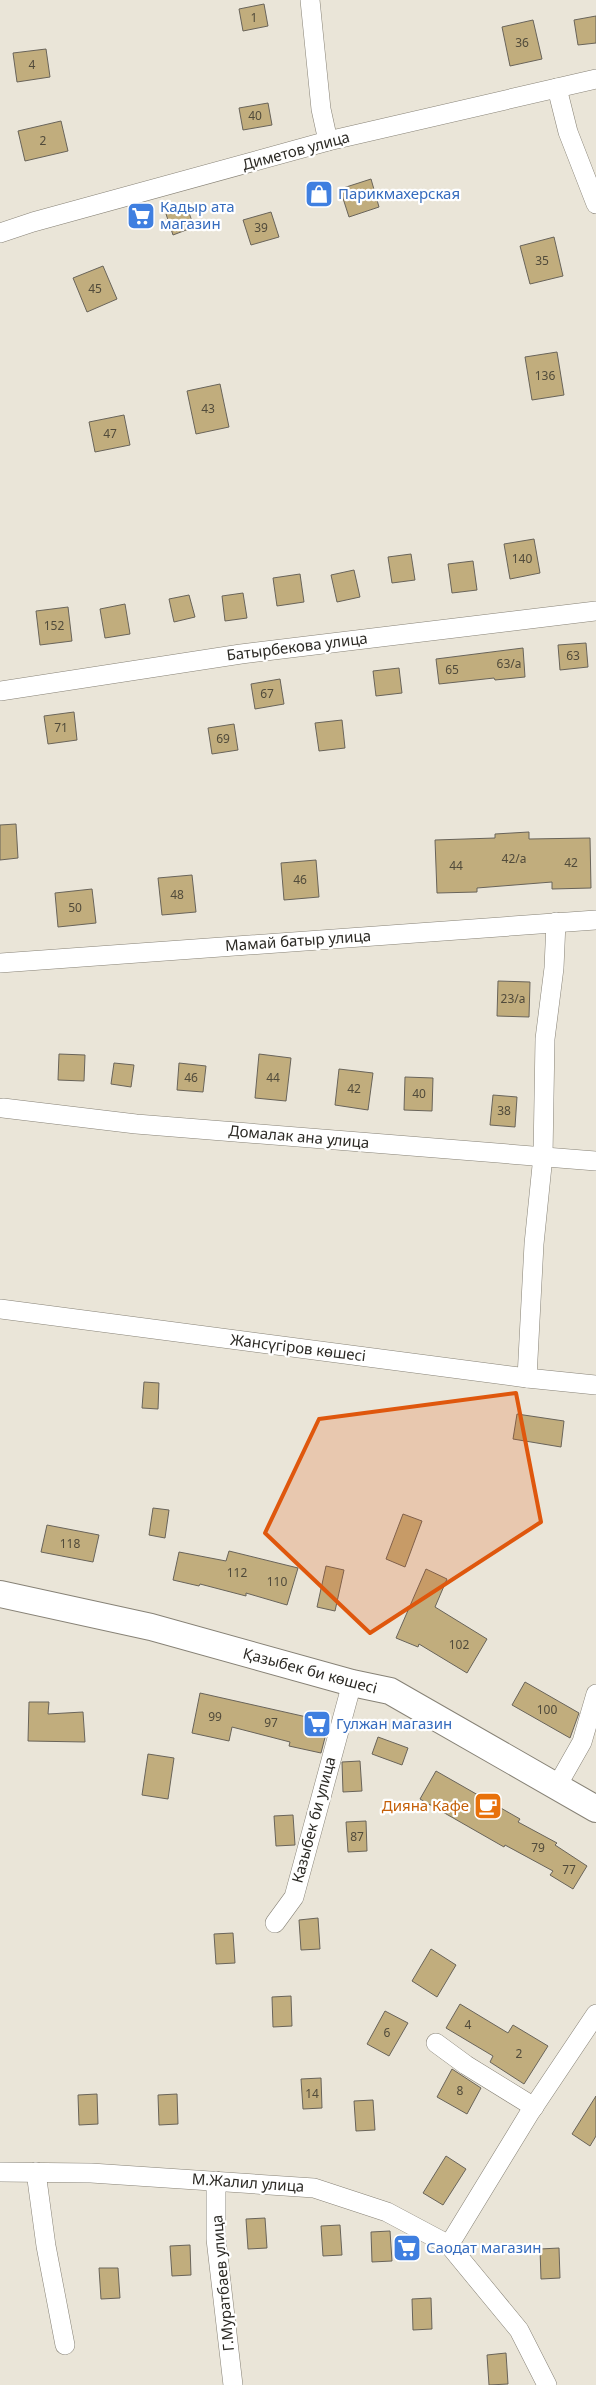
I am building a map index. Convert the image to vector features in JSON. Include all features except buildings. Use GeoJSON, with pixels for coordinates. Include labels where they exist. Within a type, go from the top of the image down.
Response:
{"type":"FeatureCollection","features":[{"type":"Feature","properties":{"kind":"main road","name":"Қазыбек би көшесі"},"geometry":{"type":"LineString","coordinates":[[0,1594],[151,1627],[390,1692],[596,1809]]}},
{"type":"Feature","properties":{"kind":"street"},"geometry":{"type":"LineString","coordinates":[[310,0],[321,109],[328,141]]}},
{"type":"Feature","properties":{"kind":"street","name":"Диметов улица"},"geometry":{"type":"LineString","coordinates":[[0,233],[33,222],[328,141],[596,79]]}},
{"type":"Feature","properties":{"kind":"street"},"geometry":{"type":"LineString","coordinates":[[558,88],[568,132],[596,204]]}},
{"type":"Feature","properties":{"kind":"street","name":"Батырбекова улица"},"geometry":{"type":"LineString","coordinates":[[0,691],[241,654],[596,611]]}},
{"type":"Feature","properties":{"kind":"street","name":"Мамай батыр улица"},"geometry":{"type":"LineString","coordinates":[[0,963],[596,920]]}},
{"type":"Feature","properties":{"kind":"street"},"geometry":{"type":"LineString","coordinates":[[527,1378],[534,1244],[542,1156],[545,1039],[554,968],[556,922]]}},
{"type":"Feature","properties":{"kind":"street","name":"Домалак ана улица"},"geometry":{"type":"LineString","coordinates":[[3,1108],[136,1124],[596,1161]]}},
{"type":"Feature","properties":{"kind":"street","name":"Жансүгіров көшесі"},"geometry":{"type":"LineString","coordinates":[[0,1309],[527,1378],[596,1385]]}},
{"type":"Feature","properties":{"kind":"street","name":"Казыбек би улица"},"geometry":{"type":"LineString","coordinates":[[275,1923],[294,1897],[352,1683]]}},
{"type":"Feature","properties":{"kind":"street"},"geometry":{"type":"LineString","coordinates":[[557,1786],[582,1742],[596,1694]]}},
{"type":"Feature","properties":{"kind":"street"},"geometry":{"type":"LineString","coordinates":[[449,2245],[534,2108],[596,2014]]}},
{"type":"Feature","properties":{"kind":"street"},"geometry":{"type":"LineString","coordinates":[[436,2043],[466,2065],[534,2108]]}},
{"type":"Feature","properties":{"kind":"street","name":"М.Жалил улица"},"geometry":{"type":"LineString","coordinates":[[0,2172],[91,2173],[314,2188],[387,2212],[449,2245],[518,2330],[547,2385]]}},
{"type":"Feature","properties":{"kind":"street"},"geometry":{"type":"LineString","coordinates":[[36,2172],[46,2246],[66,2345]]}},
{"type":"Feature","properties":{"kind":"street","name":"Г.Муратбаев улица"},"geometry":{"type":"LineString","coordinates":[[216,2181],[216,2239],[233,2385]]}},
{"type":"Feature","properties":{"kind":"highlighted area"},"geometry":{"type":"Polygon","coordinates":[[[516,1393],[541,1522],[370,1633],[265,1533],[319,1419],[516,1393]]]}},
{"type":"Feature","properties":{"kind":"place","name":"Парикмахерская"},"geometry":{"type":"Point","coordinates":[319,194]}},
{"type":"Feature","properties":{"kind":"place","name":"Кадыр ата магазин"},"geometry":{"type":"Point","coordinates":[141,216]}},
{"type":"Feature","properties":{"kind":"place","name":"Гулжан магазин"},"geometry":{"type":"Point","coordinates":[317,1724]}},
{"type":"Feature","properties":{"kind":"place","name":"Дияна Кафе"},"geometry":{"type":"Point","coordinates":[488,1806]}},
{"type":"Feature","properties":{"kind":"place","name":"Саодат магазин"},"geometry":{"type":"Point","coordinates":[407,2248]}}]}
